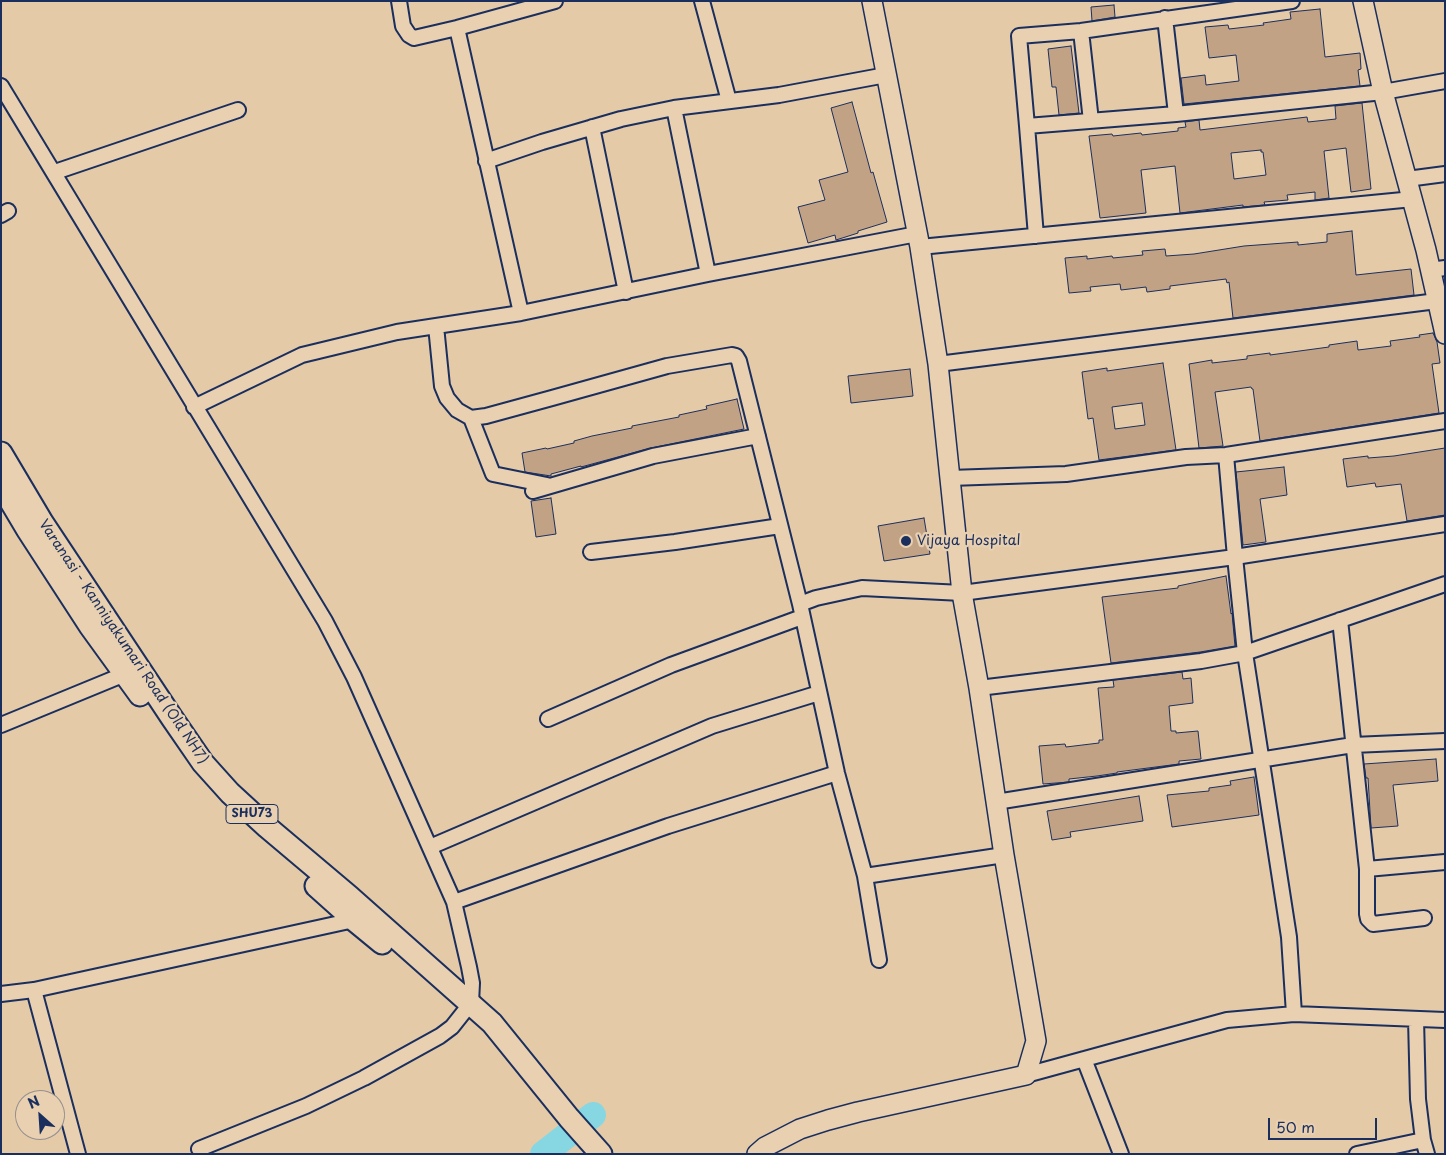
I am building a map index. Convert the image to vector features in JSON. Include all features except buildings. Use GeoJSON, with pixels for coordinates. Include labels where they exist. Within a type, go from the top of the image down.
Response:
{"type":"FeatureCollection","features":[{"type":"Feature","properties":{"kind":"main road","name":"Varanasi - Kanniyakumari Road (Old NH7)"},"geometry":{"type":"LineString","coordinates":[[1,453],[42,522],[203,763],[223,803],[244,824],[354,920],[467,1009],[492,1023],[564,1122],[594,1152]]}},
{"type":"Feature","properties":{"kind":"main road","name":"Varanasi - Kanniyakumari Road (Old NH7)"},"geometry":{"type":"LineString","coordinates":[[1,485],[90,626],[169,735],[211,779],[230,792],[267,827],[350,897],[467,1009]]}},
{"type":"Feature","properties":{"kind":"street"},"geometry":{"type":"LineString","coordinates":[[399,1],[403,26],[409,35],[414,38],[555,1]]}},
{"type":"Feature","properties":{"kind":"street"},"geometry":{"type":"LineString","coordinates":[[702,1],[729,101]]}},
{"type":"Feature","properties":{"kind":"street"},"geometry":{"type":"LineString","coordinates":[[872,1],[919,240],[938,364],[962,593],[1036,1041],[1026,1075]]}},
{"type":"Feature","properties":{"kind":"street"},"geometry":{"type":"LineString","coordinates":[[1036,236],[1019,36],[1081,31],[1292,1]]}},
{"type":"Feature","properties":{"kind":"street"},"geometry":{"type":"LineString","coordinates":[[1363,1],[1383,92],[1407,179],[1438,269],[1437,301],[1445,334]]}},
{"type":"Feature","properties":{"kind":"street"},"geometry":{"type":"LineString","coordinates":[[1165,18],[1176,114]]}},
{"type":"Feature","properties":{"kind":"street"},"geometry":{"type":"LineString","coordinates":[[457,28],[521,313]]}},
{"type":"Feature","properties":{"kind":"street"},"geometry":{"type":"LineString","coordinates":[[1081,31],[1090,121]]}},
{"type":"Feature","properties":{"kind":"street"},"geometry":{"type":"LineString","coordinates":[[486,161],[542,142],[621,119],[674,108],[779,95],[886,75]]}},
{"type":"Feature","properties":{"kind":"street"},"geometry":{"type":"LineString","coordinates":[[1027,126],[1176,114],[1383,92],[1445,81]]}},
{"type":"Feature","properties":{"kind":"street"},"geometry":{"type":"LineString","coordinates":[[1,86],[55,172],[194,407],[325,621],[354,677],[454,902],[472,982],[467,1009],[452,1027],[440,1036],[364,1078],[306,1106],[199,1149]]}},
{"type":"Feature","properties":{"kind":"street"},"geometry":{"type":"LineString","coordinates":[[674,108],[708,274]]}},
{"type":"Feature","properties":{"kind":"street"},"geometry":{"type":"LineString","coordinates":[[55,172],[238,110]]}},
{"type":"Feature","properties":{"kind":"street"},"geometry":{"type":"LineString","coordinates":[[592,127],[626,292]]}},
{"type":"Feature","properties":{"kind":"street"},"geometry":{"type":"LineString","coordinates":[[1407,179],[1445,174]]}},
{"type":"Feature","properties":{"kind":"street"},"geometry":{"type":"LineString","coordinates":[[194,407],[302,355],[397,332],[521,313],[708,274],[919,240],[1036,236],[1413,198]]}},
{"type":"Feature","properties":{"kind":"street"},"geometry":{"type":"LineString","coordinates":[[938,364],[1437,301]]}},
{"type":"Feature","properties":{"kind":"street"},"geometry":{"type":"LineString","coordinates":[[436,326],[442,386],[447,398],[457,410],[471,418],[533,404],[667,366],[732,355],[736,356],[739,361],[801,611],[837,773],[865,876],[879,960]]}},
{"type":"Feature","properties":{"kind":"street"},"geometry":{"type":"LineString","coordinates":[[471,418],[493,474],[550,486]]}},
{"type":"Feature","properties":{"kind":"street"},"geometry":{"type":"LineString","coordinates":[[950,478],[1066,474],[1186,457],[1226,455],[1445,421]]}},
{"type":"Feature","properties":{"kind":"street"},"geometry":{"type":"LineString","coordinates":[[533,491],[652,456],[758,436]]}},
{"type":"Feature","properties":{"kind":"street"},"geometry":{"type":"LineString","coordinates":[[1226,455],[1234,557],[1245,654],[1289,937],[1294,1014]]}},
{"type":"Feature","properties":{"kind":"street"},"geometry":{"type":"LineString","coordinates":[[548,719],[671,664],[801,611],[816,598],[862,588],[962,593],[1234,557],[1445,524]]}},
{"type":"Feature","properties":{"kind":"street"},"geometry":{"type":"LineString","coordinates":[[591,552],[675,542],[780,526]]}},
{"type":"Feature","properties":{"kind":"street"},"geometry":{"type":"LineString","coordinates":[[979,688],[1245,654],[1445,584]]}},
{"type":"Feature","properties":{"kind":"street"},"geometry":{"type":"LineString","coordinates":[[1340,620],[1367,869],[1368,920],[1373,924],[1424,918]]}},
{"type":"Feature","properties":{"kind":"street"},"geometry":{"type":"LineString","coordinates":[[1,725],[125,674]]}},
{"type":"Feature","properties":{"kind":"street"},"geometry":{"type":"LineString","coordinates":[[430,847],[712,726],[819,693]]}},
{"type":"Feature","properties":{"kind":"street"},"geometry":{"type":"LineString","coordinates":[[996,802],[1353,745],[1445,741]]}},
{"type":"Feature","properties":{"kind":"street"},"geometry":{"type":"LineString","coordinates":[[454,902],[668,826],[837,773]]}},
{"type":"Feature","properties":{"kind":"street"},"geometry":{"type":"LineString","coordinates":[[865,876],[1004,855]]}},
{"type":"Feature","properties":{"kind":"street"},"geometry":{"type":"LineString","coordinates":[[1367,869],[1445,862]]}},
{"type":"Feature","properties":{"kind":"street"},"geometry":{"type":"LineString","coordinates":[[1,994],[34,990],[354,920]]}},
{"type":"Feature","properties":{"kind":"street"},"geometry":{"type":"LineString","coordinates":[[34,990],[78,1154]]}},
{"type":"Feature","properties":{"kind":"street"},"geometry":{"type":"LineString","coordinates":[[764,1152],[800,1130],[858,1112],[1026,1075],[1227,1020],[1294,1014],[1445,1020]]}},
{"type":"Feature","properties":{"kind":"street"},"geometry":{"type":"LineString","coordinates":[[1357,1154],[1425,1147],[1418,1099],[1416,1019]]}},
{"type":"Feature","properties":{"kind":"street"},"geometry":{"type":"LineString","coordinates":[[1084,1059],[1121,1154]]}},
{"type":"Feature","properties":{"kind":"waterway"},"geometry":{"type":"LineString","coordinates":[[543,1154],[593,1115]]}},
{"type":"Feature","properties":{"kind":"place","name":"Vijaya Hospital"},"geometry":{"type":"Point","coordinates":[906,541]}}]}
